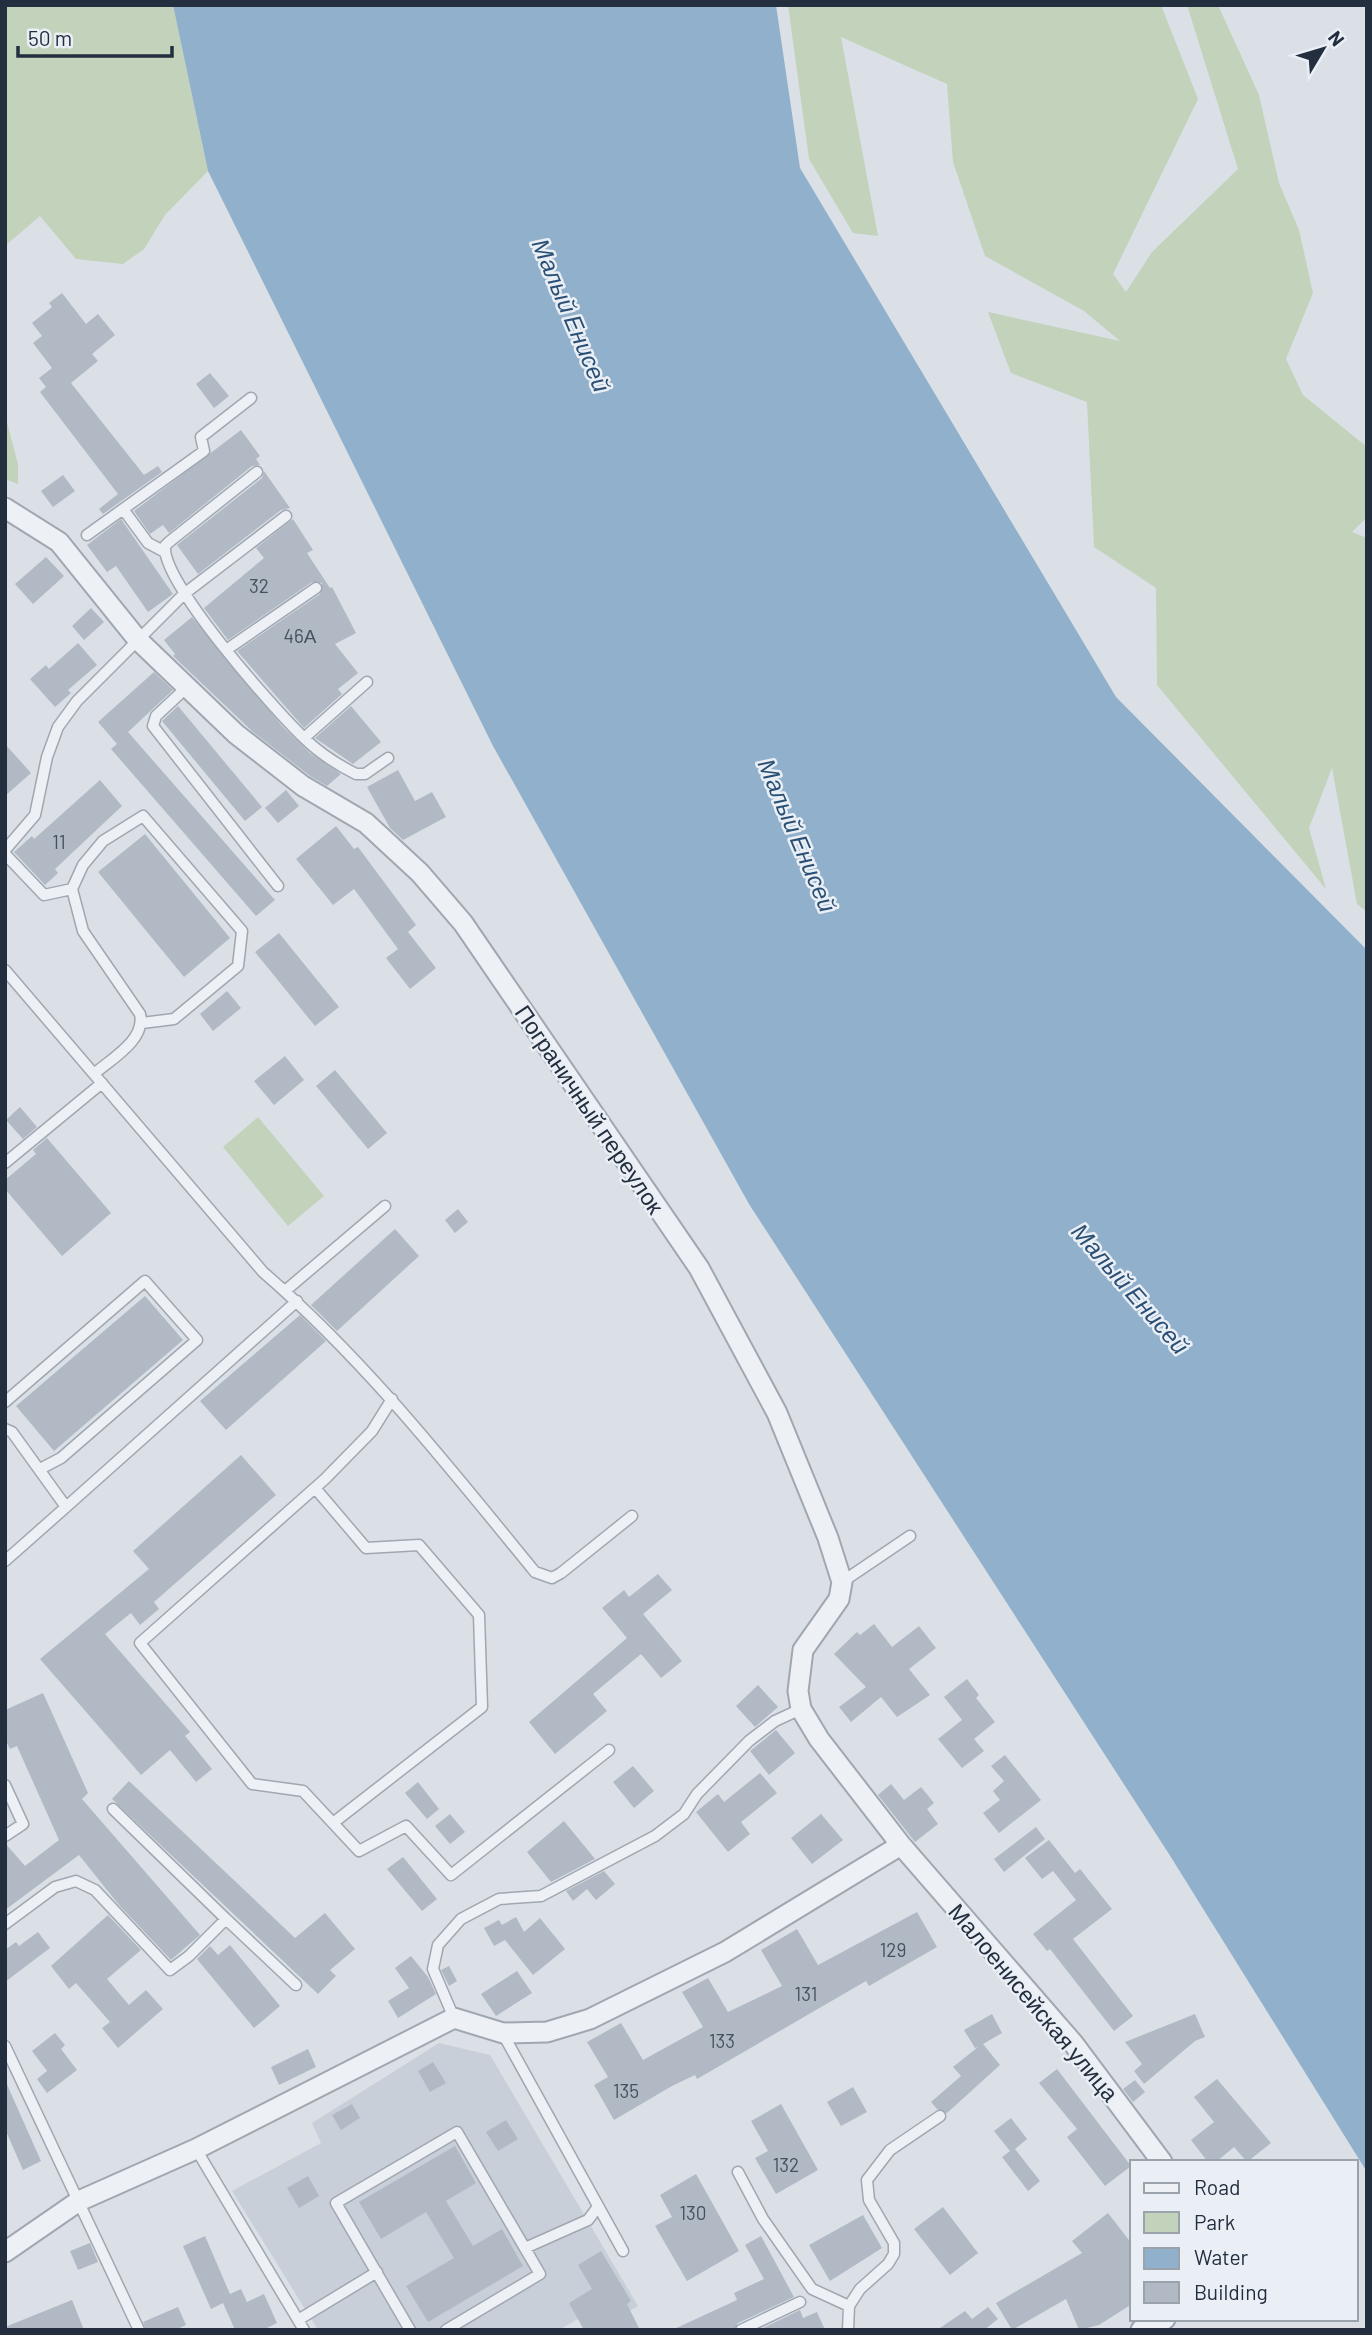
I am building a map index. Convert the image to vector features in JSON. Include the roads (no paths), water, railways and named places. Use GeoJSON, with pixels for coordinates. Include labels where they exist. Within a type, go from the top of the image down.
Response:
{"type":"FeatureCollection","features":[{"type":"Feature","properties":{"kind":"street","name":"Пограничный переулок"},"geometry":{"type":"LineString","coordinates":[[5,508],[59,542],[138,640],[236,734],[303,786],[366,823],[420,873],[463,923],[699,1268],[777,1413],[835,1556],[842,1582]]}},
{"type":"Feature","properties":{"kind":"street"},"geometry":{"type":"LineString","coordinates":[[5,2252],[79,2201],[196,2149],[454,2018],[503,2033],[547,2032],[590,2020],[724,1952],[901,1845],[819,1739],[801,1709],[798,1691],[803,1650],[839,1599],[842,1582]]}},
{"type":"Feature","properties":{"kind":"street","name":"Малоенисейская улица"},"geometry":{"type":"LineString","coordinates":[[901,1845],[1073,2043],[1161,2160]]}},
{"type":"Feature","properties":{"kind":"street"},"geometry":{"type":"LineString","coordinates":[[1141,2330],[1161,2321]]}},
{"type":"Feature","properties":{"kind":"lane"},"geometry":{"type":"LineString","coordinates":[[87,535],[204,451],[201,437],[251,398]]}},
{"type":"Feature","properties":{"kind":"lane"},"geometry":{"type":"LineString","coordinates":[[164,552],[169,542],[257,472]]}},
{"type":"Feature","properties":{"kind":"lane"},"geometry":{"type":"LineString","coordinates":[[122,509],[148,543],[164,552],[184,594],[226,650],[304,738],[356,774],[365,774],[388,758]]}},
{"type":"Feature","properties":{"kind":"lane"},"geometry":{"type":"LineString","coordinates":[[72,889],[44,895],[5,852],[35,815],[47,757],[58,727],[77,701],[184,594],[286,516]]}},
{"type":"Feature","properties":{"kind":"lane"},"geometry":{"type":"LineString","coordinates":[[226,650],[316,588]]}},
{"type":"Feature","properties":{"kind":"lane"},"geometry":{"type":"LineString","coordinates":[[304,738],[367,682]]}},
{"type":"Feature","properties":{"kind":"lane"},"geometry":{"type":"LineString","coordinates":[[187,687],[156,716],[153,726],[278,886]]}},
{"type":"Feature","properties":{"kind":"lane"},"geometry":{"type":"LineString","coordinates":[[94,1074],[137,1037],[142,1023],[140,1014],[83,930],[72,889],[83,865],[103,841],[143,816],[242,931],[239,966],[174,1019],[142,1023]]}},
{"type":"Feature","properties":{"kind":"lane"},"geometry":{"type":"LineString","coordinates":[[5,970],[263,1272],[297,1301],[392,1399],[543,1577],[552,1578],[561,1573],[632,1516]]}},
{"type":"Feature","properties":{"kind":"lane"},"geometry":{"type":"LineString","coordinates":[[5,1163],[102,1083]]}},
{"type":"Feature","properties":{"kind":"lane"},"geometry":{"type":"LineString","coordinates":[[285,1291],[385,1206]]}},
{"type":"Feature","properties":{"kind":"lane"},"geometry":{"type":"LineString","coordinates":[[5,1402],[145,1281],[197,1340],[61,1458],[40,1469]]}},
{"type":"Feature","properties":{"kind":"lane"},"geometry":{"type":"LineString","coordinates":[[5,1561],[297,1301]]}},
{"type":"Feature","properties":{"kind":"lane"},"geometry":{"type":"LineString","coordinates":[[392,1399],[372,1431],[314,1488],[141,1643],[252,1784],[303,1791],[359,1851],[406,1826],[451,1875],[609,1750]]}},
{"type":"Feature","properties":{"kind":"lane"},"geometry":{"type":"LineString","coordinates":[[5,1429],[12,1432],[66,1507]]}},
{"type":"Feature","properties":{"kind":"lane"},"geometry":{"type":"LineString","coordinates":[[314,1488],[366,1548],[419,1545],[479,1615],[482,1653],[482,1707],[333,1823]]}},
{"type":"Feature","properties":{"kind":"lane"},"geometry":{"type":"LineString","coordinates":[[842,1582],[910,1536]]}},
{"type":"Feature","properties":{"kind":"lane"},"geometry":{"type":"LineString","coordinates":[[454,2018],[433,1969],[438,1945],[461,1919],[499,1899],[541,1896],[655,1836],[684,1814],[706,1785],[748,1741],[775,1721],[801,1709]]}},
{"type":"Feature","properties":{"kind":"lane"},"geometry":{"type":"LineString","coordinates":[[5,1785],[23,1824],[5,1836]]}},
{"type":"Feature","properties":{"kind":"lane"},"geometry":{"type":"LineString","coordinates":[[113,1809],[296,1985]]}},
{"type":"Feature","properties":{"kind":"lane"},"geometry":{"type":"LineString","coordinates":[[5,1924],[55,1887],[76,1881],[95,1889],[170,1970],[189,1956],[226,1919]]}},
{"type":"Feature","properties":{"kind":"lane"},"geometry":{"type":"LineString","coordinates":[[503,2033],[597,2208],[623,2250]]}},
{"type":"Feature","properties":{"kind":"lane"},"geometry":{"type":"LineString","coordinates":[[5,2046],[139,2330]]}},
{"type":"Feature","properties":{"kind":"lane"},"geometry":{"type":"LineString","coordinates":[[848,2330],[849,2306],[860,2288],[888,2264],[894,2254],[894,2243],[869,2200],[867,2179],[890,2150],[940,2116]]}},
{"type":"Feature","properties":{"kind":"lane"},"geometry":{"type":"LineString","coordinates":[[410,2330],[336,2203],[457,2132],[540,2274],[446,2330]]}},
{"type":"Feature","properties":{"kind":"lane"},"geometry":{"type":"LineString","coordinates":[[196,2149],[304,2330]]}},
{"type":"Feature","properties":{"kind":"lane"},"geometry":{"type":"LineString","coordinates":[[738,2172],[763,2219],[812,2289],[849,2306]]}},
{"type":"Feature","properties":{"kind":"lane"},"geometry":{"type":"LineString","coordinates":[[525,2248],[588,2220],[597,2208]]}},
{"type":"Feature","properties":{"kind":"lane"},"geometry":{"type":"LineString","coordinates":[[298,2320],[377,2272]]}},
{"type":"Feature","properties":{"kind":"lane"},"geometry":{"type":"LineString","coordinates":[[741,2330],[800,2302]]}},
{"type":"Feature","properties":{"kind":"water","name":"Малый Енисей"},"geometry":{"type":"Polygon","coordinates":[[[173,5],[776,5],[800,168],[1116,697],[1367,950],[1367,2172],[1169,1854],[749,1204],[493,746],[208,171],[173,5]]]}}]}
